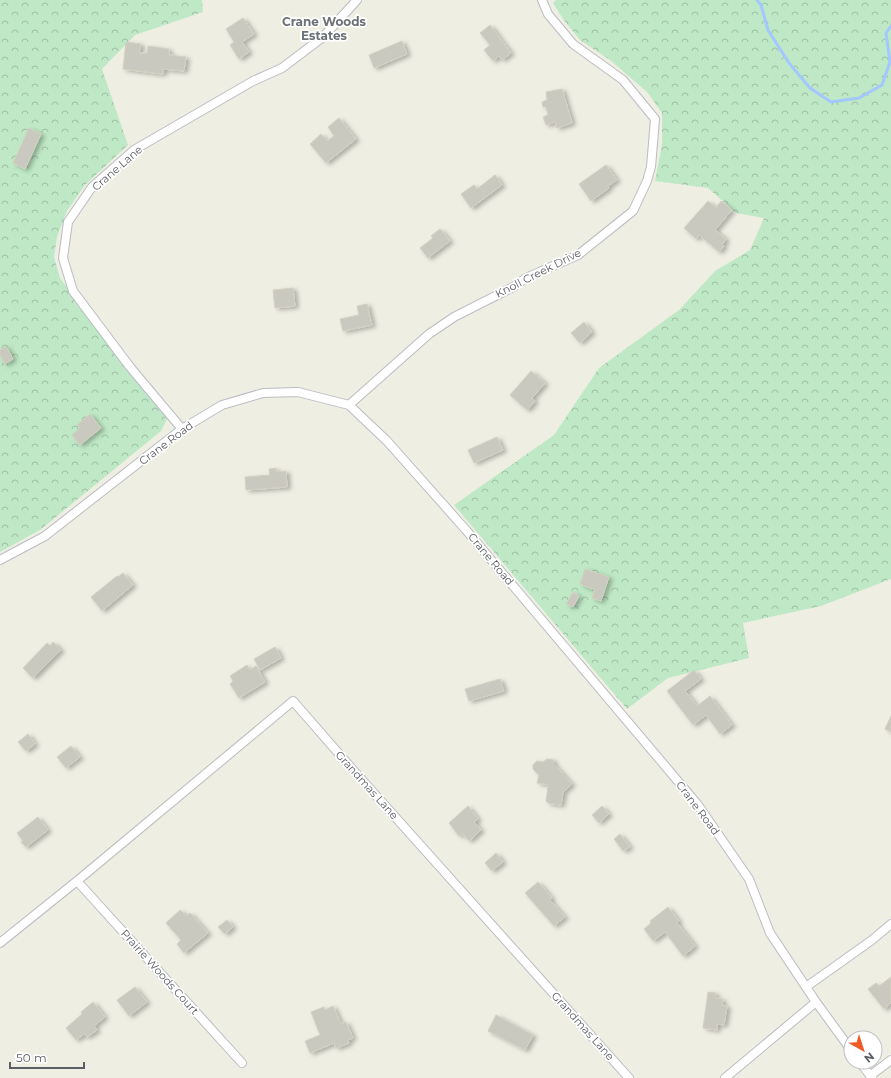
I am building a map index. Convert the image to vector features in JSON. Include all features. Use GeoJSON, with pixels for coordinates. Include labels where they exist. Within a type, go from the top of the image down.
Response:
{"type":"FeatureCollection","features":[{"type":"Feature","properties":{"kind":"street","name":"Crane Lane"},"geometry":{"type":"LineString","coordinates":[[182,428],[130,367],[73,291],[63,258],[68,222],[92,187],[134,150],[253,81],[282,68],[323,37],[357,0]]}},
{"type":"Feature","properties":{"kind":"street","name":"Knoll Creek Drive"},"geometry":{"type":"LineString","coordinates":[[349,405],[429,334],[454,316],[513,287],[526,278],[578,255],[633,212],[648,180],[651,167],[655,119],[623,80],[573,44],[548,14],[542,0]]}},
{"type":"Feature","properties":{"kind":"street","name":"Crane Road"},"geometry":{"type":"LineString","coordinates":[[0,560],[45,536],[182,428],[222,405],[263,393],[298,392],[349,405],[387,441],[466,530],[698,806],[749,879],[770,934],[843,1039]]}},
{"type":"Feature","properties":{"kind":"street","name":"Grandmas Lane"},"geometry":{"type":"LineString","coordinates":[[77,881],[294,701],[354,771],[629,1078]]}},
{"type":"Feature","properties":{"kind":"street"},"geometry":{"type":"LineString","coordinates":[[0,943],[77,881]]}},
{"type":"Feature","properties":{"kind":"street","name":"Prairie Woods Court"},"geometry":{"type":"LineString","coordinates":[[77,881],[242,1063]]}},
{"type":"Feature","properties":{"kind":"street"},"geometry":{"type":"LineString","coordinates":[[806,987],[872,940],[891,924]]}},
{"type":"Feature","properties":{"kind":"street"},"geometry":{"type":"LineString","coordinates":[[725,1078],[816,1002]]}},
{"type":"Feature","properties":{"kind":"street"},"geometry":{"type":"LineString","coordinates":[[871,1077],[891,1060]]}},
{"type":"Feature","properties":{"kind":"green space"},"geometry":{"type":"Polygon","coordinates":[[[0,0],[202,0],[203,12],[135,35],[102,69],[128,145],[85,185],[67,211],[57,237],[54,257],[60,278],[167,419],[161,431],[40,530],[0,552],[0,0]]]}},
{"type":"Feature","properties":{"kind":"green space"},"geometry":{"type":"Polygon","coordinates":[[[556,0],[891,0],[891,579],[821,606],[743,623],[749,658],[668,678],[627,709],[454,505],[554,435],[599,368],[679,310],[715,271],[750,250],[764,218],[736,213],[708,188],[655,181],[662,144],[662,113],[647,92],[610,60],[580,40],[563,19],[553,3],[556,0]]]}},
{"type":"Feature","properties":{"kind":"building"},"geometry":{"type":"Polygon","coordinates":[[[243,18],[254,34],[242,42],[249,52],[239,59],[230,45],[234,42],[226,29],[243,18]]]}},
{"type":"Feature","properties":{"kind":"building"},"geometry":{"type":"Polygon","coordinates":[[[490,25],[511,53],[502,60],[499,56],[493,61],[484,50],[490,45],[480,33],[490,25]]]}},
{"type":"Feature","properties":{"kind":"building"},"geometry":{"type":"Polygon","coordinates":[[[402,41],[407,54],[374,68],[369,55],[402,41]]]}},
{"type":"Feature","properties":{"kind":"building"},"geometry":{"type":"Polygon","coordinates":[[[126,42],[141,44],[139,53],[147,53],[148,46],[169,49],[169,55],[186,57],[184,71],[163,69],[163,74],[123,69],[126,42]]]}},
{"type":"Feature","properties":{"kind":"building"},"geometry":{"type":"Polygon","coordinates":[[[562,89],[572,123],[557,128],[555,122],[546,125],[543,117],[548,115],[546,107],[543,107],[542,102],[547,100],[546,92],[562,89]]]}},
{"type":"Feature","properties":{"kind":"building"},"geometry":{"type":"Polygon","coordinates":[[[339,118],[356,139],[326,163],[310,144],[321,134],[327,141],[334,136],[328,127],[339,118]]]}},
{"type":"Feature","properties":{"kind":"building"},"geometry":{"type":"Polygon","coordinates":[[[29,128],[41,134],[25,169],[13,163],[29,128]]]}},
{"type":"Feature","properties":{"kind":"building"},"geometry":{"type":"Polygon","coordinates":[[[606,165],[617,180],[591,201],[579,184],[606,165]]]}},
{"type":"Feature","properties":{"kind":"building"},"geometry":{"type":"Polygon","coordinates":[[[495,175],[502,185],[471,208],[461,194],[474,185],[477,189],[495,175]]]}},
{"type":"Feature","properties":{"kind":"building"},"geometry":{"type":"Polygon","coordinates":[[[708,201],[716,208],[721,201],[732,210],[715,230],[726,239],[722,245],[724,246],[719,252],[699,235],[696,239],[684,228],[708,201]]]}},
{"type":"Feature","properties":{"kind":"building"},"geometry":{"type":"Polygon","coordinates":[[[440,229],[450,241],[428,258],[420,248],[433,238],[431,236],[440,229]]]}},
{"type":"Feature","properties":{"kind":"building"},"geometry":{"type":"Polygon","coordinates":[[[293,288],[295,306],[275,308],[273,290],[293,288]]]}},
{"type":"Feature","properties":{"kind":"building"},"geometry":{"type":"Polygon","coordinates":[[[367,304],[372,325],[343,331],[340,319],[359,315],[357,306],[367,304]]]}},
{"type":"Feature","properties":{"kind":"building"},"geometry":{"type":"Polygon","coordinates":[[[584,322],[592,332],[580,343],[571,333],[584,322]]]}},
{"type":"Feature","properties":{"kind":"building"},"geometry":{"type":"Polygon","coordinates":[[[6,346],[13,359],[5,364],[0,355],[0,350],[6,346]]]}},
{"type":"Feature","properties":{"kind":"building"},"geometry":{"type":"Polygon","coordinates":[[[531,371],[545,383],[532,398],[535,401],[527,410],[510,395],[531,371]]]}},
{"type":"Feature","properties":{"kind":"building"},"geometry":{"type":"Polygon","coordinates":[[[90,414],[101,428],[80,445],[72,435],[80,428],[77,425],[90,414]]]}},
{"type":"Feature","properties":{"kind":"building"},"geometry":{"type":"Polygon","coordinates":[[[497,437],[503,450],[474,463],[468,450],[497,437]]]}},
{"type":"Feature","properties":{"kind":"building"},"geometry":{"type":"Polygon","coordinates":[[[276,468],[276,472],[286,471],[287,487],[246,490],[245,477],[270,475],[269,469],[276,468]]]}},
{"type":"Feature","properties":{"kind":"building"},"geometry":{"type":"Polygon","coordinates":[[[585,569],[609,577],[601,601],[592,598],[595,590],[580,584],[585,569]]]}},
{"type":"Feature","properties":{"kind":"building"},"geometry":{"type":"Polygon","coordinates":[[[123,573],[133,585],[102,611],[91,597],[123,573]]]}},
{"type":"Feature","properties":{"kind":"building"},"geometry":{"type":"Polygon","coordinates":[[[573,592],[579,596],[573,607],[566,604],[573,592]]]}},
{"type":"Feature","properties":{"kind":"building"},"geometry":{"type":"Polygon","coordinates":[[[53,642],[61,650],[33,678],[23,668],[47,643],[50,646],[53,642]]]}},
{"type":"Feature","properties":{"kind":"building"},"geometry":{"type":"Polygon","coordinates":[[[275,647],[281,658],[260,670],[254,659],[275,647]]]}},
{"type":"Feature","properties":{"kind":"building"},"geometry":{"type":"Polygon","coordinates":[[[247,665],[250,670],[256,666],[265,682],[239,698],[230,684],[233,681],[230,676],[247,665]]]}},
{"type":"Feature","properties":{"kind":"building"},"geometry":{"type":"Polygon","coordinates":[[[694,670],[701,679],[685,691],[697,706],[710,696],[732,725],[720,734],[706,715],[693,725],[667,691],[694,670]]]}},
{"type":"Feature","properties":{"kind":"building"},"geometry":{"type":"Polygon","coordinates":[[[500,679],[504,691],[469,701],[465,689],[500,679]]]}},
{"type":"Feature","properties":{"kind":"building"},"geometry":{"type":"Polygon","coordinates":[[[891,716],[891,732],[885,729],[891,716]]]}},
{"type":"Feature","properties":{"kind":"building"},"geometry":{"type":"Polygon","coordinates":[[[28,734],[35,744],[26,751],[18,742],[28,734]]]}},
{"type":"Feature","properties":{"kind":"building"},"geometry":{"type":"Polygon","coordinates":[[[71,746],[80,757],[66,768],[57,757],[71,746]]]}},
{"type":"Feature","properties":{"kind":"building"},"geometry":{"type":"Polygon","coordinates":[[[547,759],[554,760],[553,763],[572,784],[563,792],[561,805],[548,803],[546,801],[548,786],[546,784],[537,783],[539,775],[533,769],[533,765],[537,761],[543,762],[547,759]]]}},
{"type":"Feature","properties":{"kind":"building"},"geometry":{"type":"Polygon","coordinates":[[[468,806],[478,819],[474,822],[481,830],[469,841],[462,833],[459,836],[449,823],[468,806]]]}},
{"type":"Feature","properties":{"kind":"building"},"geometry":{"type":"Polygon","coordinates":[[[602,806],[609,814],[599,823],[592,815],[602,806]]]}},
{"type":"Feature","properties":{"kind":"building"},"geometry":{"type":"Polygon","coordinates":[[[38,817],[48,830],[26,847],[21,842],[23,841],[17,833],[38,817]]]}},
{"type":"Feature","properties":{"kind":"building"},"geometry":{"type":"Polygon","coordinates":[[[620,834],[630,847],[623,851],[614,839],[620,834]]]}},
{"type":"Feature","properties":{"kind":"building"},"geometry":{"type":"Polygon","coordinates":[[[496,853],[503,862],[492,871],[485,863],[496,853]]]}},
{"type":"Feature","properties":{"kind":"building"},"geometry":{"type":"Polygon","coordinates":[[[538,882],[552,898],[550,900],[565,917],[554,926],[525,893],[538,882]]]}},
{"type":"Feature","properties":{"kind":"building"},"geometry":{"type":"Polygon","coordinates":[[[668,907],[679,921],[677,923],[695,946],[683,956],[665,932],[653,941],[644,929],[651,923],[650,921],[668,907]]]}},
{"type":"Feature","properties":{"kind":"building"},"geometry":{"type":"Polygon","coordinates":[[[180,910],[186,916],[190,913],[208,933],[184,953],[177,944],[181,940],[166,923],[180,910]]]}},
{"type":"Feature","properties":{"kind":"building"},"geometry":{"type":"Polygon","coordinates":[[[227,920],[233,927],[225,934],[218,927],[227,920]]]}},
{"type":"Feature","properties":{"kind":"building"},"geometry":{"type":"Polygon","coordinates":[[[891,977],[891,1003],[884,1009],[868,989],[876,983],[879,986],[891,977]]]}},
{"type":"Feature","properties":{"kind":"building"},"geometry":{"type":"Polygon","coordinates":[[[135,987],[147,1002],[129,1016],[117,1000],[135,987]]]}},
{"type":"Feature","properties":{"kind":"building"},"geometry":{"type":"Polygon","coordinates":[[[708,992],[716,993],[715,998],[723,999],[722,1005],[727,1006],[724,1025],[717,1024],[717,1030],[703,1028],[708,992]]]}},
{"type":"Feature","properties":{"kind":"building"},"geometry":{"type":"Polygon","coordinates":[[[93,1002],[105,1017],[94,1026],[97,1030],[87,1037],[84,1034],[76,1040],[66,1028],[93,1002]]]}},
{"type":"Feature","properties":{"kind":"building"},"geometry":{"type":"Polygon","coordinates":[[[333,1006],[341,1024],[346,1022],[353,1038],[348,1040],[349,1043],[336,1048],[334,1043],[310,1053],[305,1041],[320,1035],[311,1012],[324,1007],[325,1010],[333,1006]]]}},
{"type":"Feature","properties":{"kind":"building"},"geometry":{"type":"Polygon","coordinates":[[[496,1015],[533,1035],[525,1050],[488,1031],[496,1015]]]}},
{"type":"Feature","properties":{"kind":"waterway"},"geometry":{"type":"LineString","coordinates":[[757,0],[761,5],[768,30],[789,63],[810,88],[831,102],[859,98],[882,85],[890,62],[886,33],[891,26]]}},
{"type":"Feature","properties":{"kind":"district","name":"Crane Woods Estates"},"geometry":{"type":"Point","coordinates":[324,29]}}]}
